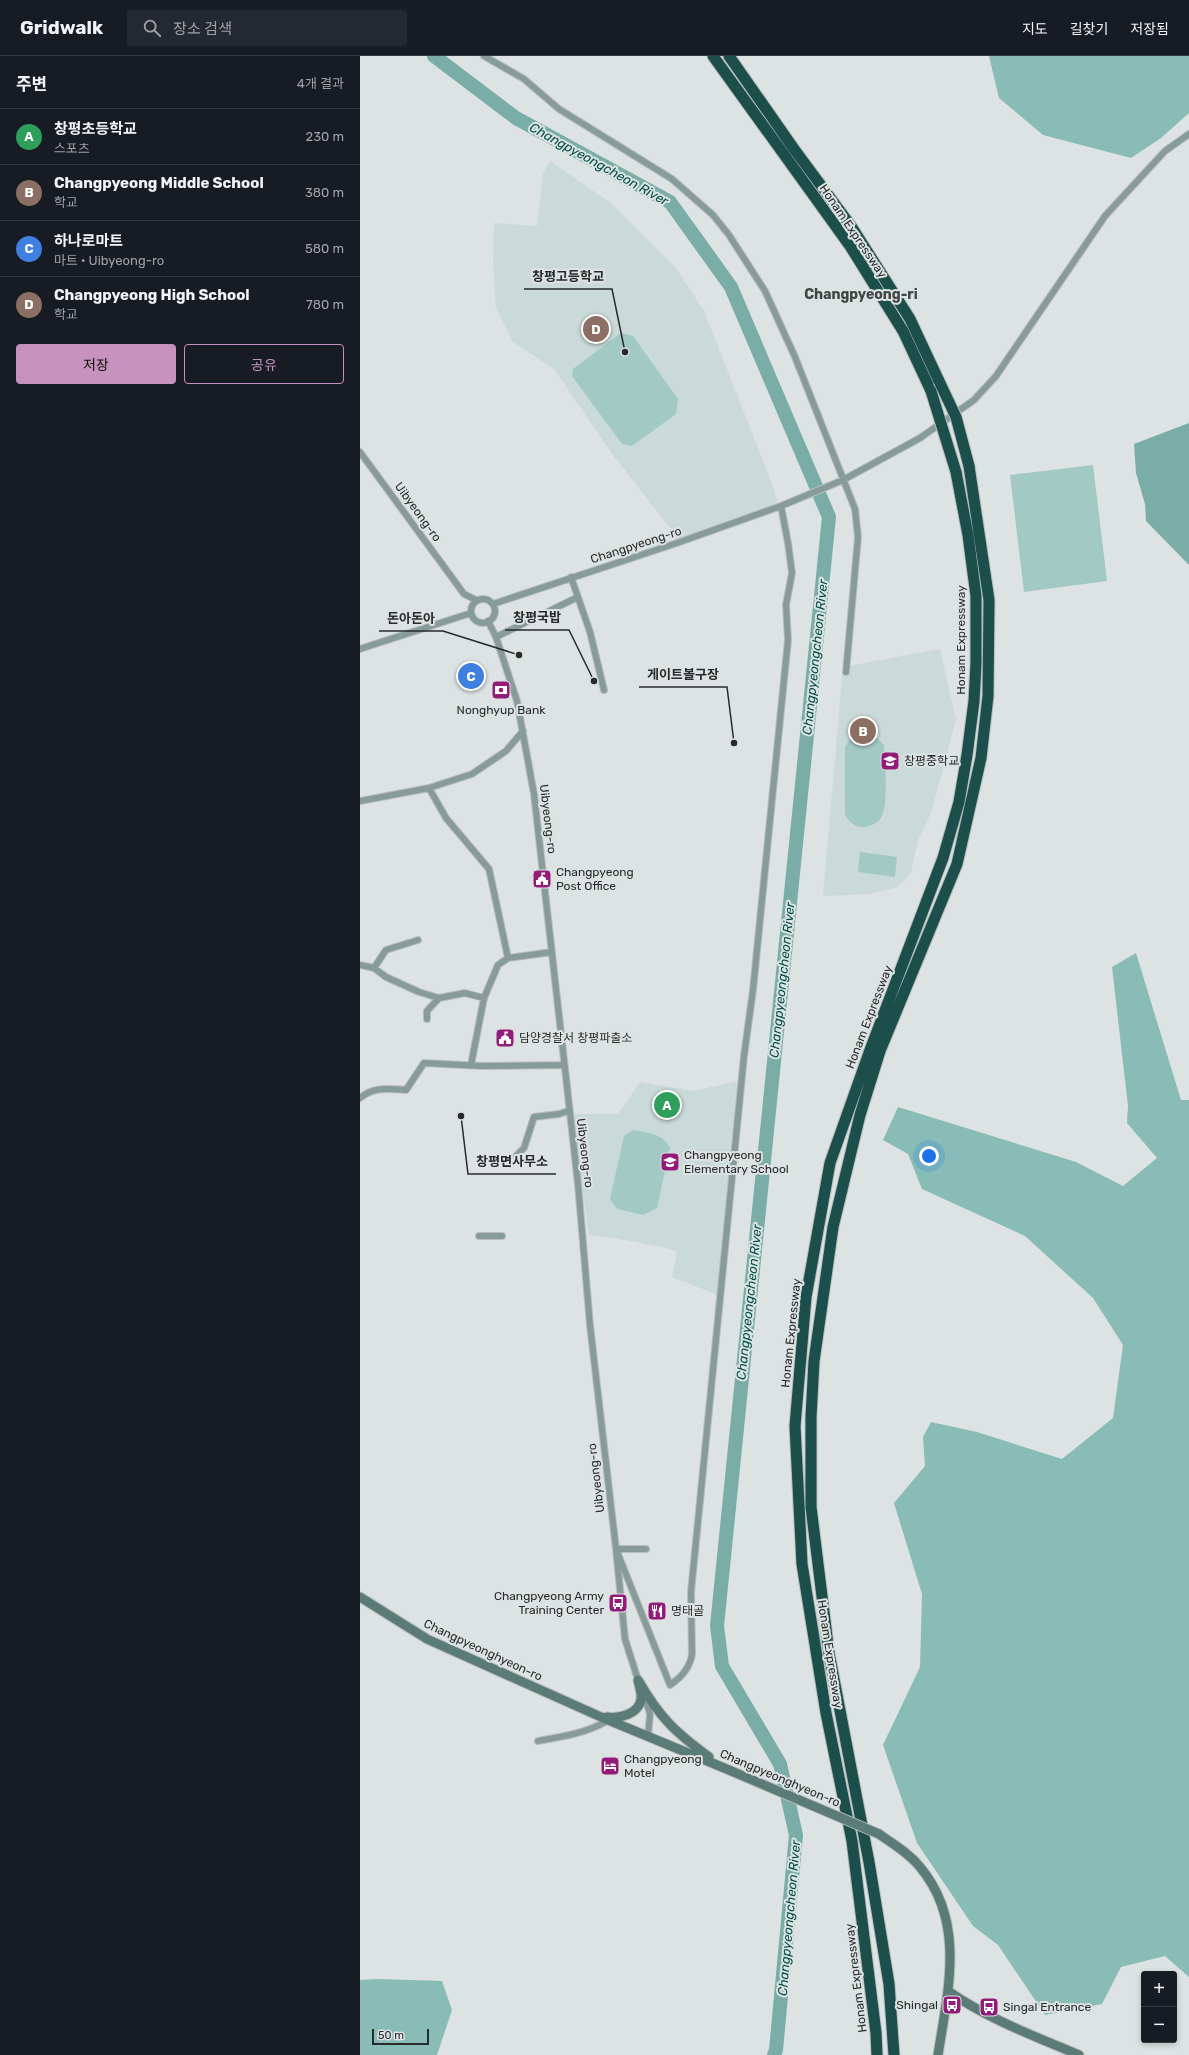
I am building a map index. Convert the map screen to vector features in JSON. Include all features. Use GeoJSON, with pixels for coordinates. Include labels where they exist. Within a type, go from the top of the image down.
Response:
{"type":"FeatureCollection","features":[{"type":"Feature","properties":{"kind":"highway","name":"Honam Expressway"},"geometry":{"type":"LineString","coordinates":[[713,56],[850,246],[903,331],[931,391],[956,472],[968,535],[976,596],[976,662],[974,702],[959,802],[943,858],[870,1050],[830,1163],[806,1297],[795,1426],[802,1564],[826,1713],[852,1841],[876,2033],[877,2055]]}},
{"type":"Feature","properties":{"kind":"highway","name":"Honam Expressway"},"geometry":{"type":"LineString","coordinates":[[729,56],[794,149],[851,226],[910,319],[956,417],[970,466],[989,600],[988,696],[981,758],[957,864],[880,1051],[860,1114],[833,1227],[814,1361],[811,1417],[811,1507],[829,1653],[872,1878],[889,1984],[894,2055]]}},
{"type":"Feature","properties":{"kind":"main road","name":"Changpyeonghyeon-ro"},"geometry":{"type":"LineString","coordinates":[[360,1597],[427,1639],[595,1714],[879,1834],[909,1856],[920,1867],[940,1899],[948,1924],[951,1948],[948,1991],[938,2055]]}},
{"type":"Feature","properties":{"kind":"main road"},"geometry":{"type":"LineString","coordinates":[[595,1714],[618,1718],[630,1713],[641,1701],[638,1680]]}},
{"type":"Feature","properties":{"kind":"main road"},"geometry":{"type":"LineString","coordinates":[[638,1680],[650,1701],[669,1726],[720,1766]]}},
{"type":"Feature","properties":{"kind":"main road"},"geometry":{"type":"LineString","coordinates":[[948,1991],[996,2020],[1079,2055]]}},
{"type":"Feature","properties":{"kind":"street"},"geometry":{"type":"LineString","coordinates":[[484,56],[524,79],[559,109],[672,180],[713,215],[729,235],[765,291],[796,357],[855,509],[858,537],[846,672]]}},
{"type":"Feature","properties":{"kind":"street","name":"Changpyeong-ro"},"geometry":{"type":"LineString","coordinates":[[493,604],[677,543],[783,505],[843,480],[920,438],[974,400],[1000,370],[1105,216],[1165,152],[1189,134]]}},
{"type":"Feature","properties":{"kind":"street","name":"Uibyeong-ro"},"geometry":{"type":"LineString","coordinates":[[360,452],[464,594],[476,600]]}},
{"type":"Feature","properties":{"kind":"street"},"geometry":{"type":"LineString","coordinates":[[646,1548],[616,1549],[670,1685],[679,1679],[691,1664],[692,1654],[692,1584],[743,1064],[753,990],[788,640],[786,605],[792,573],[783,505]]}},
{"type":"Feature","properties":{"kind":"street"},"geometry":{"type":"LineString","coordinates":[[571,577],[590,632],[604,690]]}},
{"type":"Feature","properties":{"kind":"street"},"geometry":{"type":"LineString","coordinates":[[496,637],[578,597]]}},
{"type":"Feature","properties":{"kind":"street"},"geometry":{"type":"LineString","coordinates":[[484,598],[493,604],[495,614],[488,621],[483,623],[476,621],[471,613],[471,606],[476,600],[484,598]]}},
{"type":"Feature","properties":{"kind":"street"},"geometry":{"type":"LineString","coordinates":[[360,649],[471,613]]}},
{"type":"Feature","properties":{"kind":"street","name":"Uibyeong-ro"},"geometry":{"type":"LineString","coordinates":[[488,621],[496,637],[517,701],[534,794],[568,1111],[578,1184],[590,1325],[625,1639],[650,1714],[648,1736]]}},
{"type":"Feature","properties":{"kind":"street"},"geometry":{"type":"LineString","coordinates":[[360,801],[429,788],[472,774],[506,751],[523,731]]}},
{"type":"Feature","properties":{"kind":"street"},"geometry":{"type":"LineString","coordinates":[[429,788],[446,818],[489,869],[508,958]]}},
{"type":"Feature","properties":{"kind":"street"},"geometry":{"type":"LineString","coordinates":[[374,968],[386,950],[418,940]]}},
{"type":"Feature","properties":{"kind":"street"},"geometry":{"type":"LineString","coordinates":[[471,1065],[484,998],[498,965],[508,958],[552,952]]}},
{"type":"Feature","properties":{"kind":"street"},"geometry":{"type":"LineString","coordinates":[[360,965],[374,968],[386,977],[419,992],[439,998],[465,993],[484,998]]}},
{"type":"Feature","properties":{"kind":"street"},"geometry":{"type":"LineString","coordinates":[[427,1019],[427,1011],[439,998]]}},
{"type":"Feature","properties":{"kind":"street"},"geometry":{"type":"LineString","coordinates":[[360,1098],[367,1092],[374,1090],[387,1088],[406,1090],[424,1063],[564,1066]]}},
{"type":"Feature","properties":{"kind":"street"},"geometry":{"type":"LineString","coordinates":[[516,1156],[524,1148],[534,1117],[559,1114],[568,1111]]}},
{"type":"Feature","properties":{"kind":"street"},"geometry":{"type":"LineString","coordinates":[[479,1236],[502,1236]]}},
{"type":"Feature","properties":{"kind":"street"},"geometry":{"type":"LineString","coordinates":[[538,1741],[577,1733],[599,1726],[609,1720]]}},
{"type":"Feature","properties":{"kind":"shaded area"},"geometry":{"type":"Polygon","coordinates":[[[989,56],[1189,56],[1189,113],[1161,138],[1131,158],[1043,135],[999,98],[989,56]]]}},
{"type":"Feature","properties":{"kind":"shaded area"},"geometry":{"type":"Polygon","coordinates":[[[550,161],[612,204],[676,268],[704,311],[779,505],[678,542],[671,529],[613,455],[554,369],[512,341],[496,307],[493,264],[494,223],[537,226],[543,174],[550,161]]]}},
{"type":"Feature","properties":{"kind":"shaded area"},"geometry":{"type":"Polygon","coordinates":[[[621,333],[633,336],[678,399],[676,414],[632,446],[622,444],[572,376],[573,369],[621,333]]]}},
{"type":"Feature","properties":{"kind":"shaded area"},"geometry":{"type":"Polygon","coordinates":[[[1189,423],[1189,565],[1146,521],[1145,504],[1136,473],[1134,444],[1189,423]]]}},
{"type":"Feature","properties":{"kind":"shaded area"},"geometry":{"type":"Polygon","coordinates":[[[1093,465],[1107,581],[1024,592],[1010,475],[1093,465]]]}},
{"type":"Feature","properties":{"kind":"shaded area","name":"창평중학교"},"geometry":{"type":"Polygon","coordinates":[[[940,649],[956,720],[931,813],[918,840],[911,873],[898,887],[870,894],[823,896],[843,667],[940,649]]]}},
{"type":"Feature","properties":{"kind":"shaded area"},"geometry":{"type":"Polygon","coordinates":[[[859,734],[874,735],[884,745],[886,783],[885,804],[880,819],[871,825],[864,827],[855,825],[845,815],[845,747],[850,739],[859,734]]]}},
{"type":"Feature","properties":{"kind":"shaded area"},"geometry":{"type":"Polygon","coordinates":[[[860,852],[897,857],[895,877],[858,872],[860,852]]]}},
{"type":"Feature","properties":{"kind":"shaded area"},"geometry":{"type":"Polygon","coordinates":[[[1136,953],[1181,1100],[1189,1100],[1189,1977],[1165,1956],[1121,1967],[1102,2004],[1045,2015],[998,1945],[973,1926],[917,1843],[883,1745],[920,1667],[922,1594],[894,1503],[925,1466],[923,1437],[931,1422],[977,1432],[1062,1459],[1113,1418],[1123,1345],[1093,1298],[1025,1236],[922,1189],[908,1154],[883,1140],[898,1107],[1076,1162],[1123,1186],[1157,1158],[1127,1123],[1128,1106],[1112,967],[1136,953]]]}},
{"type":"Feature","properties":{"kind":"shaded area"},"geometry":{"type":"Polygon","coordinates":[[[739,1081],[718,1295],[672,1277],[677,1252],[667,1248],[589,1235],[572,1114],[618,1114],[640,1082],[693,1091],[739,1081]]]}},
{"type":"Feature","properties":{"kind":"shaded area"},"geometry":{"type":"Polygon","coordinates":[[[633,1130],[654,1134],[663,1139],[670,1148],[657,1208],[643,1215],[617,1209],[610,1199],[624,1136],[633,1130]]]}},
{"type":"Feature","properties":{"kind":"shaded area"},"geometry":{"type":"Polygon","coordinates":[[[379,1979],[442,1981],[452,2010],[437,2055],[360,2055],[360,1980],[379,1979]]]}},
{"type":"Feature","properties":{"kind":"waterway","name":"Changpyeongcheon River"},"geometry":{"type":"LineString","coordinates":[[434,56],[516,118],[670,202],[731,287],[829,517],[717,1626],[722,1666],[780,1764],[796,1835],[776,2050],[774,2055]]}},
{"type":"Feature","properties":{"kind":"place","name":"Changpyeong High School"},"geometry":{"type":"Point","coordinates":[596,329]}},
{"type":"Feature","properties":{"kind":"place","name":"창평고등학교"},"geometry":{"type":"Point","coordinates":[625,352]}},
{"type":"Feature","properties":{"kind":"place","name":"돈아돈아"},"geometry":{"type":"Point","coordinates":[519,655]}},
{"type":"Feature","properties":{"kind":"place","name":"하나로마트"},"geometry":{"type":"Point","coordinates":[471,676]}},
{"type":"Feature","properties":{"kind":"place","name":"창평국밥"},"geometry":{"type":"Point","coordinates":[594,681]}},
{"type":"Feature","properties":{"kind":"place","name":"Nonghyup Bank"},"geometry":{"type":"Point","coordinates":[501,690]}},
{"type":"Feature","properties":{"kind":"place","name":"Changpyeong Middle School"},"geometry":{"type":"Point","coordinates":[863,731]}},
{"type":"Feature","properties":{"kind":"place","name":"게이트볼구장"},"geometry":{"type":"Point","coordinates":[734,743]}},
{"type":"Feature","properties":{"kind":"place","name":"창평중학교"},"geometry":{"type":"Point","coordinates":[890,761]}},
{"type":"Feature","properties":{"kind":"place","name":"Changpyeong Post Office"},"geometry":{"type":"Point","coordinates":[542,879]}},
{"type":"Feature","properties":{"kind":"place","name":"담양경찰서 창평파출소"},"geometry":{"type":"Point","coordinates":[505,1038]}},
{"type":"Feature","properties":{"kind":"place","name":"창평초등학교"},"geometry":{"type":"Point","coordinates":[667,1105]}},
{"type":"Feature","properties":{"kind":"place","name":"창평면사무소"},"geometry":{"type":"Point","coordinates":[461,1116]}},
{"type":"Feature","properties":{"kind":"place","name":"Changpyeong Elementary School"},"geometry":{"type":"Point","coordinates":[670,1162]}},
{"type":"Feature","properties":{"kind":"place","name":"Changpyeong Army Training Center"},"geometry":{"type":"Point","coordinates":[618,1603]}},
{"type":"Feature","properties":{"kind":"place","name":"명태골"},"geometry":{"type":"Point","coordinates":[657,1611]}},
{"type":"Feature","properties":{"kind":"place","name":"Changpyeong Motel"},"geometry":{"type":"Point","coordinates":[610,1766]}},
{"type":"Feature","properties":{"kind":"place","name":"Shingal"},"geometry":{"type":"Point","coordinates":[952,2005]}},
{"type":"Feature","properties":{"kind":"place","name":"Singal Entrance"},"geometry":{"type":"Point","coordinates":[989,2007]}},
{"type":"Feature","properties":{"kind":"district","name":"Changpyeong-ri"},"geometry":{"type":"Point","coordinates":[861,294]}}]}
